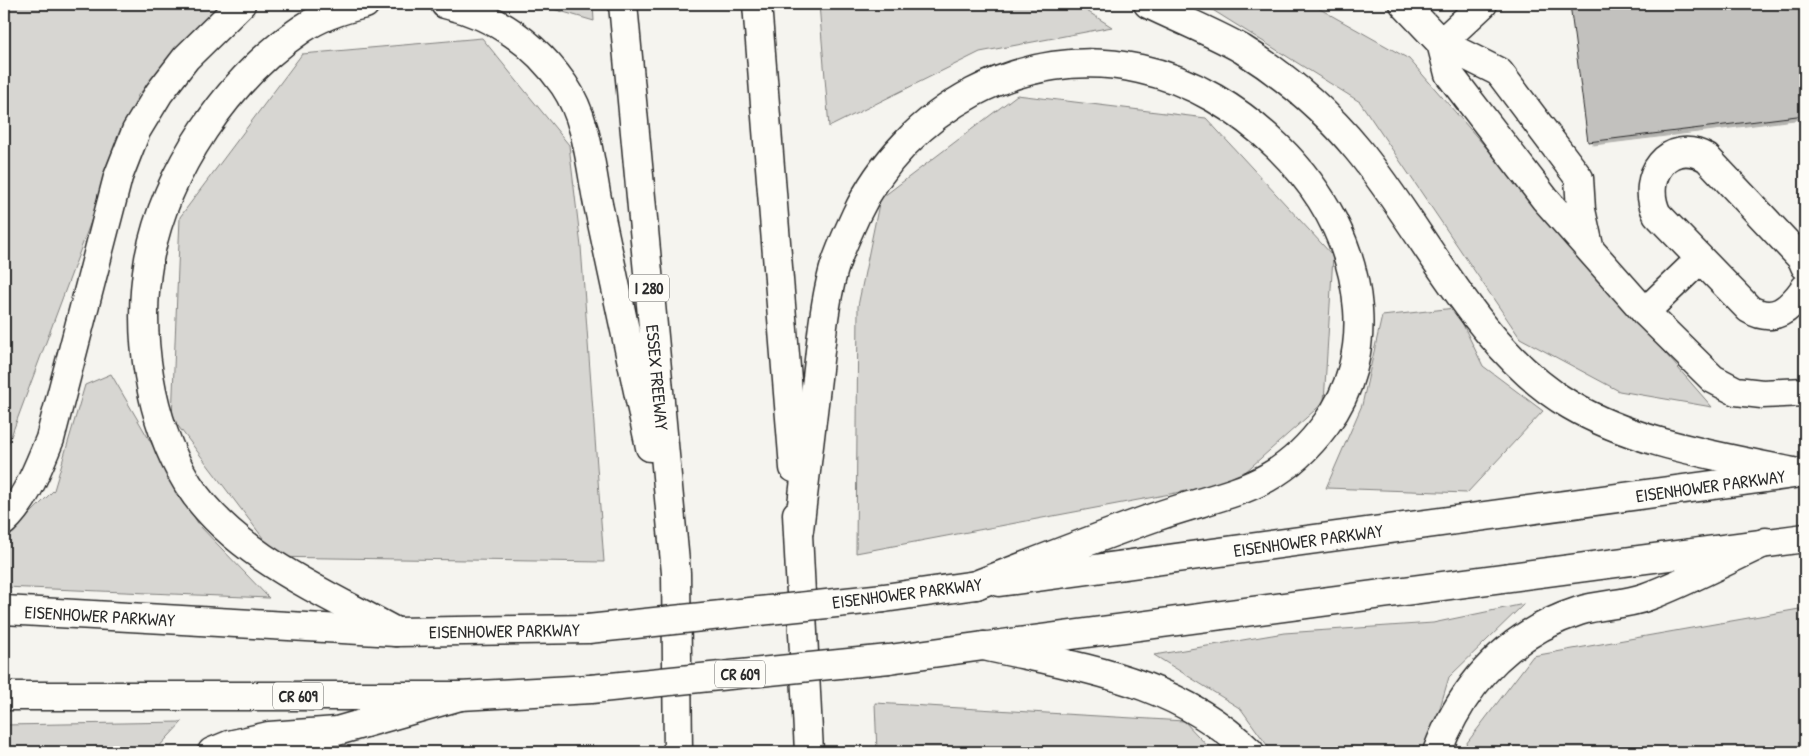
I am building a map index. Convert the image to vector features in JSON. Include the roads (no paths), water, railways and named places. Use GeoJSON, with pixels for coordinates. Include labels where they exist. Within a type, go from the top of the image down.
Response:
{"type":"FeatureCollection","features":[{"type":"Feature","properties":{"kind":"main road"},"geometry":{"type":"LineString","coordinates":[[4,521],[14,512],[33,479],[50,439],[118,177],[136,131],[159,92],[186,58],[241,4]]}},
{"type":"Feature","properties":{"kind":"main road"},"geometry":{"type":"LineString","coordinates":[[365,4],[342,10],[304,28],[270,54],[237,86],[216,114],[195,145],[160,220],[149,259],[145,326],[154,398],[166,439],[189,484],[214,516],[255,552],[396,632]]}},
{"type":"Feature","properties":{"kind":"main road"},"geometry":{"type":"LineString","coordinates":[[445,4],[492,19],[521,38],[565,86],[579,118],[590,152],[600,214],[676,572]]}},
{"type":"Feature","properties":{"kind":"main road","name":"ESSEX FREEWAY"},"geometry":{"type":"LineString","coordinates":[[623,4],[676,572],[678,752]]}},
{"type":"Feature","properties":{"kind":"main road"},"geometry":{"type":"LineString","coordinates":[[757,4],[799,530],[810,752]]}},
{"type":"Feature","properties":{"kind":"main road"},"geometry":{"type":"LineString","coordinates":[[1148,4],[1241,49],[1282,77],[1322,111],[1358,150],[1492,336],[1528,374],[1570,405],[1609,424],[1660,442],[1801,473]]}},
{"type":"Feature","properties":{"kind":"main road"},"geometry":{"type":"LineString","coordinates":[[1404,4],[1441,42],[1499,72],[1579,178],[1581,210],[1589,246]]}},
{"type":"Feature","properties":{"kind":"main road"},"geometry":{"type":"LineString","coordinates":[[1441,42],[1483,4]]}},
{"type":"Feature","properties":{"kind":"main road"},"geometry":{"type":"LineString","coordinates":[[1441,42],[1449,74],[1545,198],[1645,312],[1713,379],[1736,391],[1762,394],[1805,392]]}},
{"type":"Feature","properties":{"kind":"main road"},"geometry":{"type":"LineString","coordinates":[[799,530],[823,323],[833,270],[857,212],[877,178],[899,148],[932,117],[968,93],[1001,78],[1037,68],[1069,63],[1108,64],[1141,69],[1178,82],[1236,111],[1261,131],[1307,179],[1331,215],[1347,252],[1356,283],[1357,350],[1351,377],[1340,403],[1326,425],[1289,464],[1267,480],[1242,491],[1159,515],[976,585]]}},
{"type":"Feature","properties":{"kind":"main road"},"geometry":{"type":"LineString","coordinates":[[1805,266],[1802,259],[1707,158],[1695,151],[1679,152],[1657,169],[1651,179],[1651,202],[1657,214],[1749,309],[1760,316],[1774,315],[1785,310],[1805,288]]}},
{"type":"Feature","properties":{"kind":"main road"},"geometry":{"type":"LineString","coordinates":[[1645,312],[1700,260]]}},
{"type":"Feature","properties":{"kind":"main road","name":"EISENHOWER PARKWAY"},"geometry":{"type":"LineString","coordinates":[[4,610],[396,632],[588,630],[884,598],[1801,473]]}},
{"type":"Feature","properties":{"kind":"main road"},"geometry":{"type":"LineString","coordinates":[[984,646],[1805,538]]}},
{"type":"Feature","properties":{"kind":"main road"},"geometry":{"type":"LineString","coordinates":[[1437,752],[1448,722],[1466,695],[1484,670],[1514,643],[1543,627],[1579,611],[1645,597],[1766,542]]}},
{"type":"Feature","properties":{"kind":"main road"},"geometry":{"type":"LineString","coordinates":[[984,646],[1125,679],[1164,693],[1205,714],[1250,752]]}},
{"type":"Feature","properties":{"kind":"main road","name":"CR 609"},"geometry":{"type":"LineString","coordinates":[[4,696],[460,696],[591,689],[889,660],[984,646]]}},
{"type":"Feature","properties":{"kind":"main road"},"geometry":{"type":"LineString","coordinates":[[212,752],[229,745],[269,736],[337,731],[460,696]]}}]}
